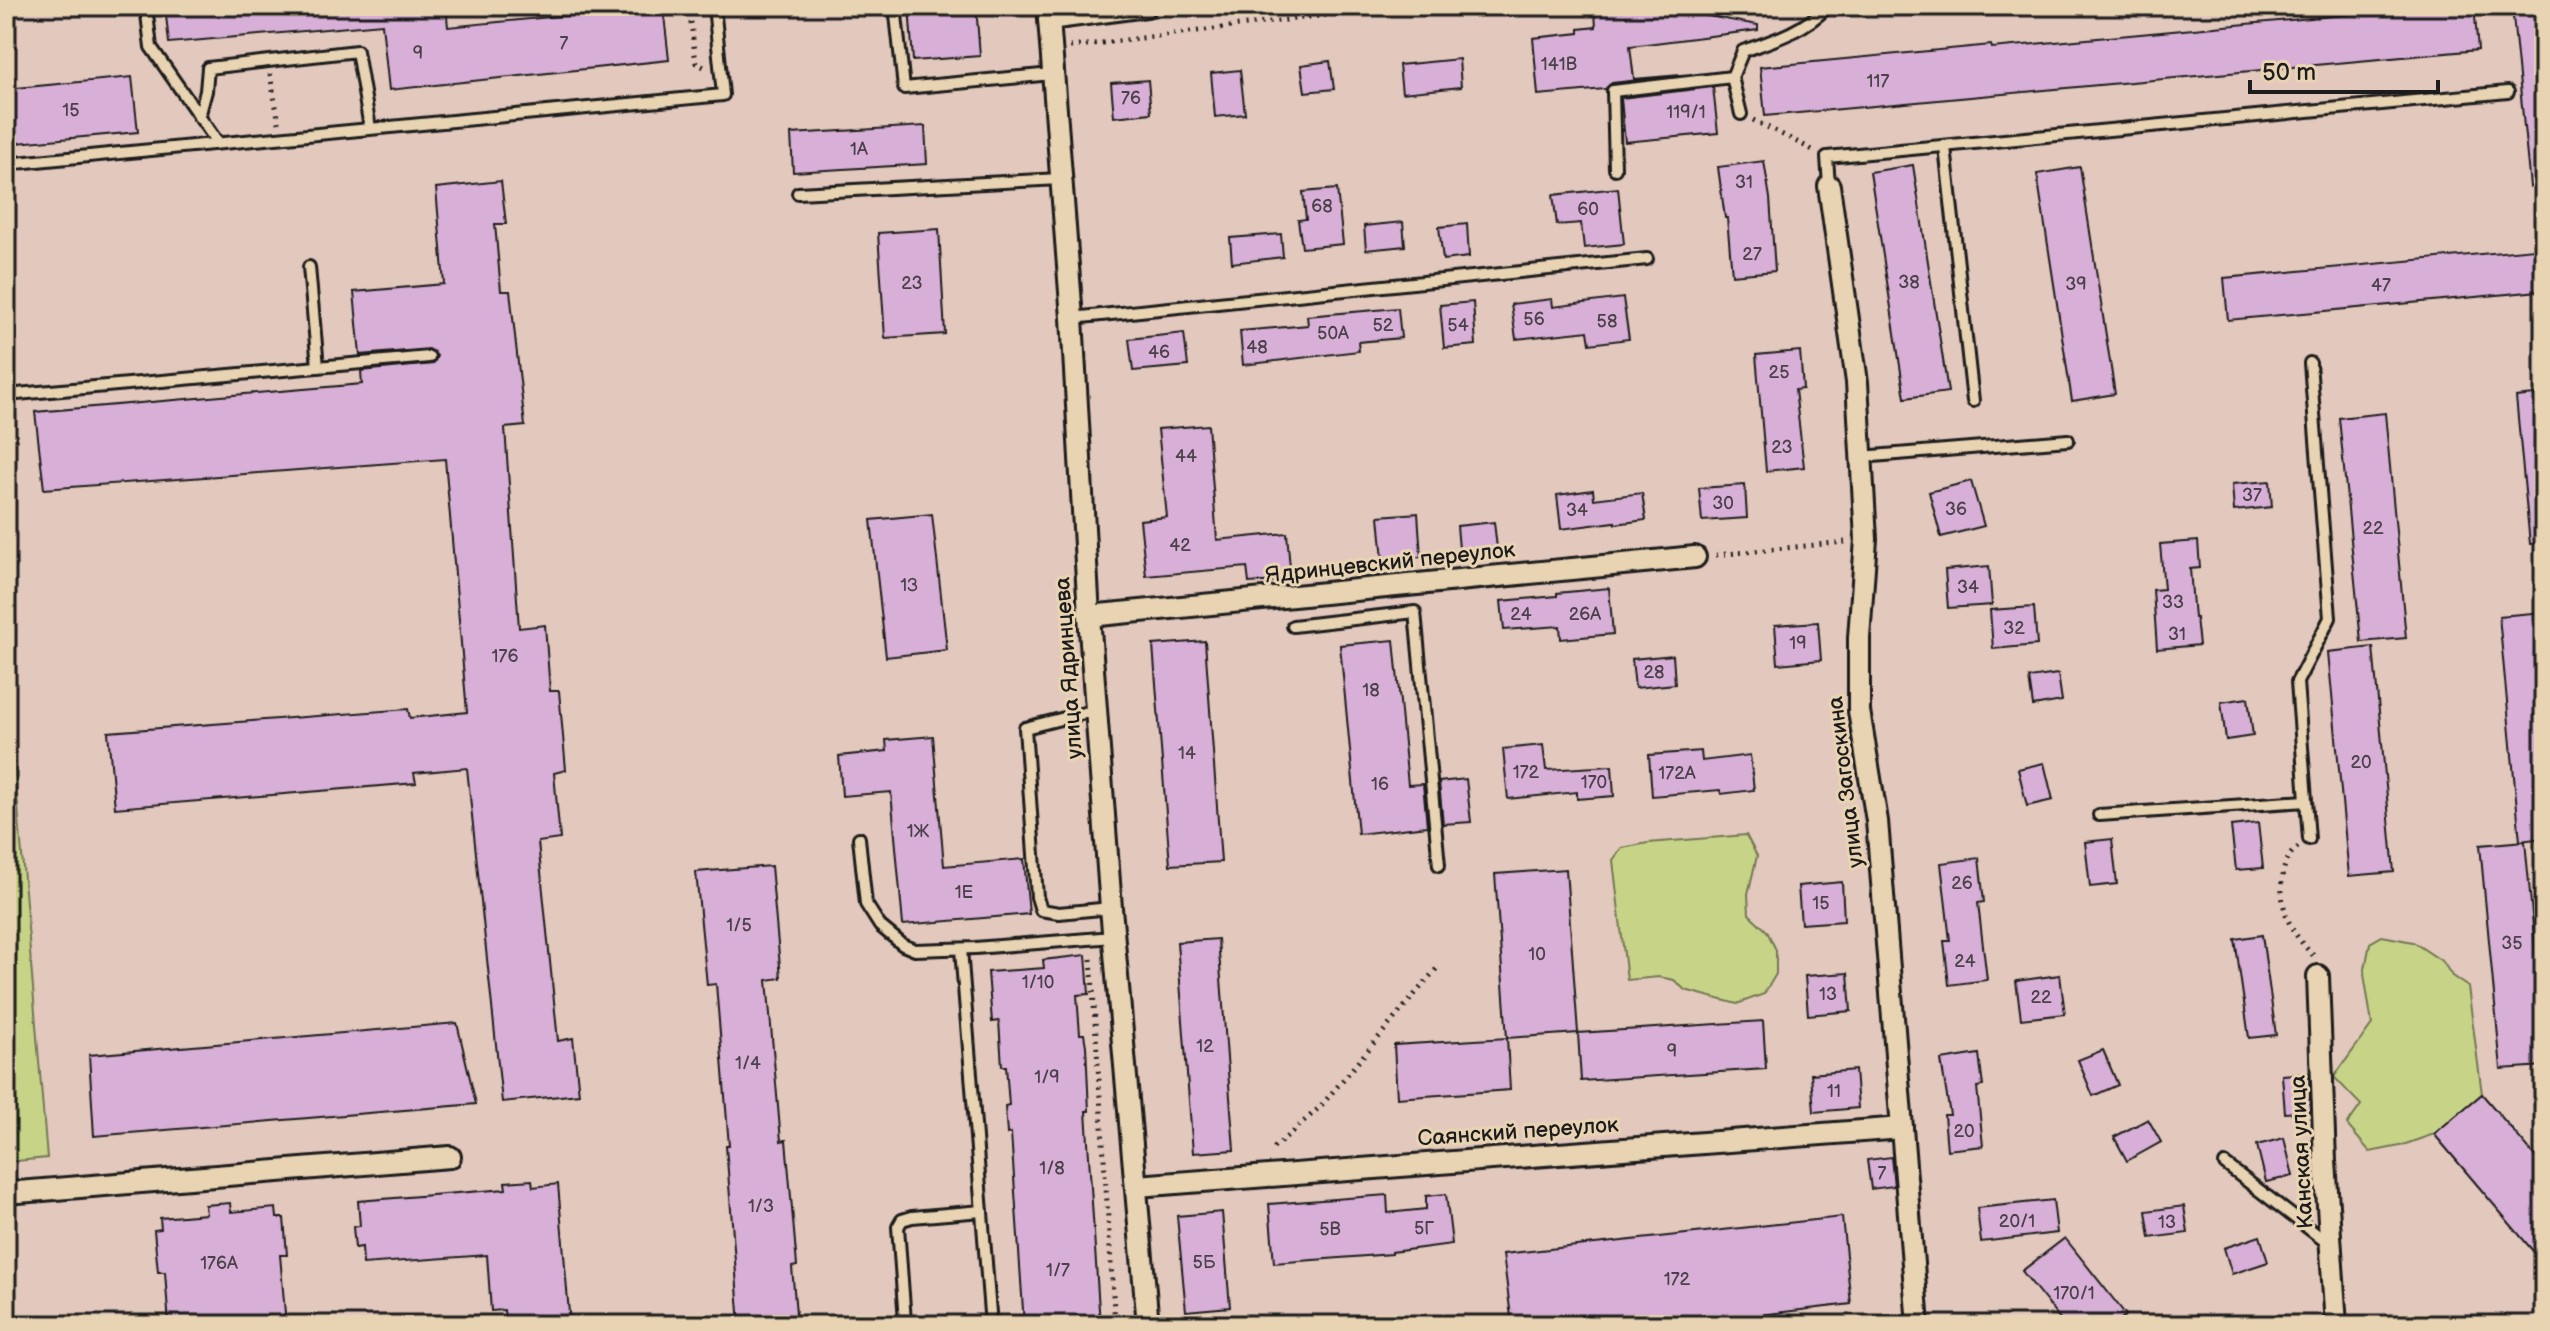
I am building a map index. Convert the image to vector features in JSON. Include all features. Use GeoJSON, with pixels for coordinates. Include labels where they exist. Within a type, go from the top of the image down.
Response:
{"type":"FeatureCollection","features":[{"type":"Feature","properties":{"kind":"street"},"geometry":{"type":"LineString","coordinates":[[1049,12],[1146,6]]}},
{"type":"Feature","properties":{"kind":"street","name":"улица Ядринцева"},"geometry":{"type":"LineString","coordinates":[[1049,12],[1113,937],[1148,1325]]}},
{"type":"Feature","properties":{"kind":"street","name":"улица Загоскина"},"geometry":{"type":"LineString","coordinates":[[1829,186],[1857,382],[1866,539],[1859,638],[1859,711],[1877,821],[1918,1325]]}},
{"type":"Feature","properties":{"kind":"street","name":"Ядринцевский переулок"},"geometry":{"type":"LineString","coordinates":[[1089,616],[1695,557]]}},
{"type":"Feature","properties":{"kind":"street","name":"Канская улица"},"geometry":{"type":"LineString","coordinates":[[2318,976],[2325,1161],[2336,1325]]}},
{"type":"Feature","properties":{"kind":"street","name":"Саянский переулок"},"geometry":{"type":"LineString","coordinates":[[1137,1186],[1902,1128]]}},
{"type":"Feature","properties":{"kind":"street"},"geometry":{"type":"LineString","coordinates":[[6,1193],[450,1157]]}},
{"type":"Feature","properties":{"kind":"lane"},"geometry":{"type":"LineString","coordinates":[[146,6],[151,47],[217,142]]}},
{"type":"Feature","properties":{"kind":"lane"},"geometry":{"type":"LineString","coordinates":[[6,164],[723,95],[714,6]]}},
{"type":"Feature","properties":{"kind":"lane"},"geometry":{"type":"LineString","coordinates":[[895,6],[904,88],[1052,74]]}},
{"type":"Feature","properties":{"kind":"lane"},"geometry":{"type":"LineString","coordinates":[[1741,114],[1732,77],[1743,51],[1788,36],[1828,6]]}},
{"type":"Feature","properties":{"kind":"lane"},"geometry":{"type":"LineString","coordinates":[[199,117],[208,68],[357,51],[370,128]]}},
{"type":"Feature","properties":{"kind":"lane"},"geometry":{"type":"LineString","coordinates":[[1615,169],[1613,91],[1732,77]]}},
{"type":"Feature","properties":{"kind":"lane"},"geometry":{"type":"LineString","coordinates":[[1829,186],[1827,157],[2508,92]]}},
{"type":"Feature","properties":{"kind":"lane"},"geometry":{"type":"LineString","coordinates":[[1945,147],[1973,401]]}},
{"type":"Feature","properties":{"kind":"lane"},"geometry":{"type":"LineString","coordinates":[[798,193],[1060,179]]}},
{"type":"Feature","properties":{"kind":"lane"},"geometry":{"type":"LineString","coordinates":[[1072,318],[1647,259]]}},
{"type":"Feature","properties":{"kind":"lane"},"geometry":{"type":"LineString","coordinates":[[309,267],[318,367]]}},
{"type":"Feature","properties":{"kind":"lane"},"geometry":{"type":"LineString","coordinates":[[6,395],[429,357]]}},
{"type":"Feature","properties":{"kind":"lane"},"geometry":{"type":"LineString","coordinates":[[2309,839],[2297,682],[2330,618],[2310,363]]}},
{"type":"Feature","properties":{"kind":"lane"},"geometry":{"type":"LineString","coordinates":[[1861,457],[2068,440]]}},
{"type":"Feature","properties":{"kind":"lane"},"geometry":{"type":"LineString","coordinates":[[1293,626],[1415,612],[1439,865]]}},
{"type":"Feature","properties":{"kind":"lane"},"geometry":{"type":"LineString","coordinates":[[1096,710],[1025,728],[1037,897],[1041,910],[1059,913],[1111,908]]}},
{"type":"Feature","properties":{"kind":"lane"},"geometry":{"type":"LineString","coordinates":[[2099,815],[2306,801]]}},
{"type":"Feature","properties":{"kind":"lane"},"geometry":{"type":"LineString","coordinates":[[859,838],[866,904],[880,926],[903,945],[915,950],[1113,937]]}},
{"type":"Feature","properties":{"kind":"lane"},"geometry":{"type":"LineString","coordinates":[[961,949],[990,1313]]}},
{"type":"Feature","properties":{"kind":"lane"},"geometry":{"type":"LineString","coordinates":[[2225,1164],[2330,1245]]}},
{"type":"Feature","properties":{"kind":"lane"},"geometry":{"type":"LineString","coordinates":[[905,1321],[898,1227],[902,1220],[982,1211]]}},
{"type":"Feature","properties":{"kind":"path"},"geometry":{"type":"LineString","coordinates":[[1086,45],[1398,6]]}},
{"type":"Feature","properties":{"kind":"path"},"geometry":{"type":"LineString","coordinates":[[268,62],[281,136]]}},
{"type":"Feature","properties":{"kind":"path"},"geometry":{"type":"LineString","coordinates":[[1741,114],[1827,157]]}},
{"type":"Feature","properties":{"kind":"path"},"geometry":{"type":"LineString","coordinates":[[1695,557],[1866,539]]}},
{"type":"Feature","properties":{"kind":"path"},"geometry":{"type":"LineString","coordinates":[[2309,839],[2291,852],[2282,874],[2285,913],[2300,941],[2315,957],[2318,976]]}},
{"type":"Feature","properties":{"kind":"path"},"geometry":{"type":"LineString","coordinates":[[1089,939],[1115,1325]]}},
{"type":"Feature","properties":{"kind":"path"},"geometry":{"type":"LineString","coordinates":[[1274,1148],[1320,1107],[1437,968]]}},
{"type":"Feature","properties":{"kind":"green space"},"geometry":{"type":"Polygon","coordinates":[[[6,746],[13,746],[47,1158],[6,1162],[6,746]]]}},
{"type":"Feature","properties":{"kind":"green space"},"geometry":{"type":"Polygon","coordinates":[[[1746,835],[1757,856],[1748,894],[1749,914],[1767,931],[1776,950],[1776,974],[1764,994],[1737,1004],[1685,990],[1674,980],[1659,977],[1627,980],[1613,860],[1622,848],[1746,835]]]}},
{"type":"Feature","properties":{"kind":"green space"},"geometry":{"type":"Polygon","coordinates":[[[2382,936],[2413,942],[2443,962],[2452,976],[2468,987],[2482,1094],[2434,1134],[2370,1152],[2347,1125],[2361,1105],[2334,1077],[2372,1024],[2364,974],[2370,943],[2382,936]]]}},
{"type":"Feature","properties":{"kind":"building"},"geometry":{"type":"Polygon","coordinates":[[[165,6],[446,6],[448,27],[663,6],[669,60],[389,90],[382,24],[169,43],[165,6]]]}},
{"type":"Feature","properties":{"kind":"building"},"geometry":{"type":"Polygon","coordinates":[[[909,6],[976,6],[980,56],[913,61],[909,6]]]}},
{"type":"Feature","properties":{"kind":"building"},"geometry":{"type":"Polygon","coordinates":[[[1696,6],[1697,14],[1758,25],[1758,30],[1630,46],[1634,79],[1692,74],[1612,83],[1605,89],[1538,95],[1533,38],[1579,33],[1579,29],[1596,27],[1595,13],[1696,6]]]}},
{"type":"Feature","properties":{"kind":"building"},"geometry":{"type":"Polygon","coordinates":[[[2439,6],[2474,6],[2478,50],[1765,116],[1760,67],[2439,6]]]}},
{"type":"Feature","properties":{"kind":"building"},"geometry":{"type":"Polygon","coordinates":[[[2512,6],[2544,6],[2544,186],[2530,187],[2512,6]]]}},
{"type":"Feature","properties":{"kind":"building"},"geometry":{"type":"Polygon","coordinates":[[[1459,59],[1461,87],[1402,93],[1399,65],[1459,59]]]}},
{"type":"Feature","properties":{"kind":"building"},"geometry":{"type":"Polygon","coordinates":[[[1330,61],[1334,89],[1305,92],[1301,65],[1330,61]]]}},
{"type":"Feature","properties":{"kind":"building"},"geometry":{"type":"Polygon","coordinates":[[[1240,70],[1245,114],[1215,117],[1211,73],[1240,70]]]}},
{"type":"Feature","properties":{"kind":"building"},"geometry":{"type":"Polygon","coordinates":[[[132,77],[138,132],[6,144],[6,89],[132,77]]]}},
{"type":"Feature","properties":{"kind":"building"},"geometry":{"type":"Polygon","coordinates":[[[1148,80],[1151,113],[1114,117],[1111,83],[1148,80]]]}},
{"type":"Feature","properties":{"kind":"building"},"geometry":{"type":"Polygon","coordinates":[[[1713,87],[1718,133],[1625,142],[1621,98],[1713,87]]]}},
{"type":"Feature","properties":{"kind":"building"},"geometry":{"type":"Polygon","coordinates":[[[925,126],[927,164],[793,172],[791,134],[925,126]]]}},
{"type":"Feature","properties":{"kind":"building"},"geometry":{"type":"Polygon","coordinates":[[[1764,161],[1775,271],[1732,275],[1718,167],[1764,161]]]}},
{"type":"Feature","properties":{"kind":"building"},"geometry":{"type":"Polygon","coordinates":[[[1913,165],[1948,392],[1905,398],[1870,172],[1913,165]]]}},
{"type":"Feature","properties":{"kind":"building"},"geometry":{"type":"Polygon","coordinates":[[[2080,167],[2115,394],[2072,401],[2037,174],[2080,167]]]}},
{"type":"Feature","properties":{"kind":"building"},"geometry":{"type":"Polygon","coordinates":[[[501,181],[506,224],[495,224],[501,291],[510,291],[525,426],[505,428],[519,628],[545,625],[550,691],[559,691],[566,770],[554,773],[560,839],[538,842],[558,1041],[573,1038],[579,1094],[502,1102],[467,768],[414,773],[416,783],[115,808],[108,732],[408,709],[410,718],[467,712],[445,459],[44,489],[35,412],[362,384],[361,371],[433,364],[437,356],[429,349],[360,355],[354,292],[444,284],[436,188],[501,181]]]}},
{"type":"Feature","properties":{"kind":"building"},"geometry":{"type":"Polygon","coordinates":[[[1618,188],[1624,244],[1584,248],[1581,223],[1557,225],[1553,195],[1618,188]]]}},
{"type":"Feature","properties":{"kind":"building"},"geometry":{"type":"Polygon","coordinates":[[[1337,189],[1343,244],[1302,248],[1298,220],[1306,219],[1303,192],[1337,189]]]}},
{"type":"Feature","properties":{"kind":"building"},"geometry":{"type":"Polygon","coordinates":[[[1403,222],[1405,246],[1366,250],[1364,226],[1403,222]]]}},
{"type":"Feature","properties":{"kind":"building"},"geometry":{"type":"Polygon","coordinates":[[[1467,224],[1469,257],[1443,260],[1439,227],[1467,224]]]}},
{"type":"Feature","properties":{"kind":"building"},"geometry":{"type":"Polygon","coordinates":[[[939,229],[945,334],[885,338],[878,233],[939,229]]]}},
{"type":"Feature","properties":{"kind":"building"},"geometry":{"type":"Polygon","coordinates":[[[1281,234],[1283,257],[1232,263],[1230,238],[1281,234]]]}},
{"type":"Feature","properties":{"kind":"building"},"geometry":{"type":"Polygon","coordinates":[[[2534,249],[2539,291],[2228,320],[2224,278],[2534,249]]]}},
{"type":"Feature","properties":{"kind":"building"},"geometry":{"type":"Polygon","coordinates":[[[1623,298],[1629,339],[1590,344],[1588,331],[1516,339],[1511,304],[1552,299],[1553,307],[1623,298]]]}},
{"type":"Feature","properties":{"kind":"building"},"geometry":{"type":"Polygon","coordinates":[[[1473,302],[1476,345],[1444,348],[1440,305],[1473,302]]]}},
{"type":"Feature","properties":{"kind":"building"},"geometry":{"type":"Polygon","coordinates":[[[1398,308],[1401,338],[1358,342],[1359,351],[1243,365],[1240,331],[1308,325],[1307,316],[1398,308]]]}},
{"type":"Feature","properties":{"kind":"building"},"geometry":{"type":"Polygon","coordinates":[[[1184,333],[1188,366],[1133,371],[1129,339],[1184,333]]]}},
{"type":"Feature","properties":{"kind":"building"},"geometry":{"type":"Polygon","coordinates":[[[1800,351],[1803,389],[1795,390],[1804,467],[1766,471],[1756,355],[1800,351]]]}},
{"type":"Feature","properties":{"kind":"building"},"geometry":{"type":"Polygon","coordinates":[[[2544,394],[2544,543],[2530,544],[2516,397],[2544,394]]]}},
{"type":"Feature","properties":{"kind":"building"},"geometry":{"type":"Polygon","coordinates":[[[2385,413],[2406,638],[2361,642],[2339,418],[2385,413]]]}},
{"type":"Feature","properties":{"kind":"building"},"geometry":{"type":"Polygon","coordinates":[[[1208,425],[1217,540],[1287,533],[1291,580],[1249,583],[1247,567],[1146,576],[1140,520],[1167,517],[1158,429],[1208,425]]]}},
{"type":"Feature","properties":{"kind":"building"},"geometry":{"type":"Polygon","coordinates":[[[1971,481],[1984,526],[1941,537],[1929,492],[1971,481]]]}},
{"type":"Feature","properties":{"kind":"building"},"geometry":{"type":"Polygon","coordinates":[[[2270,481],[2272,507],[2234,511],[2232,484],[2270,481]]]}},
{"type":"Feature","properties":{"kind":"building"},"geometry":{"type":"Polygon","coordinates":[[[1745,485],[1747,518],[1702,521],[1699,488],[1745,485]]]}},
{"type":"Feature","properties":{"kind":"building"},"geometry":{"type":"Polygon","coordinates":[[[1593,490],[1594,499],[1642,493],[1646,520],[1561,529],[1557,495],[1593,490]]]}},
{"type":"Feature","properties":{"kind":"building"},"geometry":{"type":"Polygon","coordinates":[[[1418,513],[1421,557],[1383,560],[1379,516],[1418,513]]]}},
{"type":"Feature","properties":{"kind":"building"},"geometry":{"type":"Polygon","coordinates":[[[932,514],[947,650],[886,657],[871,520],[932,514]]]}},
{"type":"Feature","properties":{"kind":"building"},"geometry":{"type":"Polygon","coordinates":[[[1494,522],[1498,557],[1460,560],[1457,526],[1494,522]]]}},
{"type":"Feature","properties":{"kind":"building"},"geometry":{"type":"Polygon","coordinates":[[[2198,541],[2200,568],[2190,569],[2199,645],[2157,649],[2153,590],[2164,589],[2160,544],[2198,541]]]}},
{"type":"Feature","properties":{"kind":"building"},"geometry":{"type":"Polygon","coordinates":[[[1989,566],[1992,605],[1948,608],[1945,570],[1989,566]]]}},
{"type":"Feature","properties":{"kind":"building"},"geometry":{"type":"Polygon","coordinates":[[[1609,588],[1613,634],[1561,639],[1560,626],[1504,630],[1501,601],[1609,588]]]}},
{"type":"Feature","properties":{"kind":"building"},"geometry":{"type":"Polygon","coordinates":[[[2034,607],[2037,645],[1993,649],[1990,610],[2034,607]]]}},
{"type":"Feature","properties":{"kind":"building"},"geometry":{"type":"Polygon","coordinates":[[[2544,612],[2544,838],[2520,841],[2499,616],[2544,612]]]}},
{"type":"Feature","properties":{"kind":"building"},"geometry":{"type":"Polygon","coordinates":[[[1818,622],[1821,660],[1778,664],[1775,625],[1818,622]]]}},
{"type":"Feature","properties":{"kind":"building"},"geometry":{"type":"Polygon","coordinates":[[[1394,640],[1408,785],[1423,784],[1427,826],[1358,834],[1340,645],[1394,640]]]}},
{"type":"Feature","properties":{"kind":"building"},"geometry":{"type":"Polygon","coordinates":[[[1205,641],[1221,862],[1170,865],[1153,645],[1205,641]]]}},
{"type":"Feature","properties":{"kind":"building"},"geometry":{"type":"Polygon","coordinates":[[[2373,647],[2394,872],[2349,876],[2328,652],[2373,647]]]}},
{"type":"Feature","properties":{"kind":"building"},"geometry":{"type":"Polygon","coordinates":[[[1673,655],[1675,684],[1635,688],[1632,659],[1673,655]]]}},
{"type":"Feature","properties":{"kind":"building"},"geometry":{"type":"Polygon","coordinates":[[[2058,674],[2062,701],[2033,706],[2029,678],[2058,674]]]}},
{"type":"Feature","properties":{"kind":"building"},"geometry":{"type":"Polygon","coordinates":[[[2248,698],[2253,736],[2226,740],[2221,702],[2248,698]]]}},
{"type":"Feature","properties":{"kind":"building"},"geometry":{"type":"Polygon","coordinates":[[[933,736],[944,866],[1024,859],[1029,914],[903,925],[891,792],[842,796],[839,756],[887,751],[886,740],[933,736]]]}},
{"type":"Feature","properties":{"kind":"building"},"geometry":{"type":"Polygon","coordinates":[[[1543,745],[1546,770],[1612,766],[1614,796],[1577,799],[1577,792],[1508,799],[1503,749],[1543,745]]]}},
{"type":"Feature","properties":{"kind":"building"},"geometry":{"type":"Polygon","coordinates":[[[1701,751],[1702,761],[1750,755],[1754,790],[1652,796],[1649,755],[1701,751]]]}},
{"type":"Feature","properties":{"kind":"building"},"geometry":{"type":"Polygon","coordinates":[[[2044,763],[2053,800],[2027,806],[2018,769],[2044,763]]]}},
{"type":"Feature","properties":{"kind":"building"},"geometry":{"type":"Polygon","coordinates":[[[1466,779],[1471,822],[1443,824],[1439,782],[1466,779]]]}},
{"type":"Feature","properties":{"kind":"building"},"geometry":{"type":"Polygon","coordinates":[[[2258,823],[2263,868],[2236,870],[2231,826],[2258,823]]]}},
{"type":"Feature","properties":{"kind":"building"},"geometry":{"type":"Polygon","coordinates":[[[2112,839],[2117,884],[2090,887],[2085,842],[2112,839]]]}},
{"type":"Feature","properties":{"kind":"building"},"geometry":{"type":"Polygon","coordinates":[[[2525,841],[2544,1066],[2501,1069],[2480,845],[2525,841]]]}},
{"type":"Feature","properties":{"kind":"building"},"geometry":{"type":"Polygon","coordinates":[[[1979,858],[1984,902],[1978,903],[1987,980],[1949,985],[1944,941],[1950,941],[1941,863],[1979,858]]]}},
{"type":"Feature","properties":{"kind":"building"},"geometry":{"type":"Polygon","coordinates":[[[771,866],[781,978],[767,980],[781,1141],[786,1140],[797,1266],[792,1267],[797,1325],[740,1325],[716,984],[707,985],[696,872],[771,866]]]}},
{"type":"Feature","properties":{"kind":"building"},"geometry":{"type":"Polygon","coordinates":[[[1566,869],[1578,1033],[1507,1038],[1495,874],[1566,869]]]}},
{"type":"Feature","properties":{"kind":"building"},"geometry":{"type":"Polygon","coordinates":[[[1842,882],[1844,921],[1801,924],[1798,886],[1842,882]]]}},
{"type":"Feature","properties":{"kind":"building"},"geometry":{"type":"Polygon","coordinates":[[[2262,935],[2276,1035],[2249,1038],[2235,939],[2262,935]]]}},
{"type":"Feature","properties":{"kind":"building"},"geometry":{"type":"Polygon","coordinates":[[[1218,939],[1234,1150],[1193,1153],[1177,942],[1218,939]]]}},
{"type":"Feature","properties":{"kind":"building"},"geometry":{"type":"Polygon","coordinates":[[[1086,955],[1089,994],[1077,995],[1080,1034],[1084,1034],[1086,1046],[1089,1111],[1086,1111],[1100,1325],[1024,1325],[1011,1133],[1007,1134],[1005,1106],[1009,1105],[1006,1066],[1002,1066],[999,1021],[992,1022],[988,972],[1044,968],[1043,960],[1086,955]]]}},
{"type":"Feature","properties":{"kind":"building"},"geometry":{"type":"Polygon","coordinates":[[[1848,973],[1851,1011],[1808,1015],[1805,976],[1848,973]]]}},
{"type":"Feature","properties":{"kind":"building"},"geometry":{"type":"Polygon","coordinates":[[[2060,975],[2065,1014],[2021,1019],[2016,981],[2060,975]]]}},
{"type":"Feature","properties":{"kind":"building"},"geometry":{"type":"Polygon","coordinates":[[[1763,1021],[1766,1069],[1581,1081],[1578,1033],[1763,1021]]]}},
{"type":"Feature","properties":{"kind":"building"},"geometry":{"type":"Polygon","coordinates":[[[457,1023],[476,1104],[94,1136],[89,1055],[457,1023]]]}},
{"type":"Feature","properties":{"kind":"building"},"geometry":{"type":"Polygon","coordinates":[[[1507,1038],[1510,1090],[1397,1098],[1394,1045],[1507,1038]]]}},
{"type":"Feature","properties":{"kind":"building"},"geometry":{"type":"Polygon","coordinates":[[[2103,1050],[2118,1085],[2093,1096],[2078,1060],[2103,1050]]]}},
{"type":"Feature","properties":{"kind":"building"},"geometry":{"type":"Polygon","coordinates":[[[1979,1054],[1983,1086],[1977,1087],[1983,1146],[1947,1150],[1944,1115],[1950,1115],[1941,1060],[1979,1054]]]}},
{"type":"Feature","properties":{"kind":"building"},"geometry":{"type":"Polygon","coordinates":[[[1855,1070],[1858,1108],[1814,1112],[1811,1074],[1855,1070]]]}},
{"type":"Feature","properties":{"kind":"building"},"geometry":{"type":"Polygon","coordinates":[[[2309,1073],[2310,1111],[2285,1113],[2282,1075],[2309,1073]]]}},
{"type":"Feature","properties":{"kind":"building"},"geometry":{"type":"Polygon","coordinates":[[[2482,1094],[2544,1167],[2544,1264],[2434,1134],[2482,1094]]]}},
{"type":"Feature","properties":{"kind":"building"},"geometry":{"type":"Polygon","coordinates":[[[2148,1119],[2161,1142],[2127,1161],[2114,1137],[2148,1119]]]}},
{"type":"Feature","properties":{"kind":"building"},"geometry":{"type":"Polygon","coordinates":[[[2284,1138],[2293,1176],[2266,1182],[2257,1145],[2284,1138]]]}},
{"type":"Feature","properties":{"kind":"building"},"geometry":{"type":"Polygon","coordinates":[[[1891,1157],[1894,1186],[1871,1189],[1867,1160],[1891,1157]]]}},
{"type":"Feature","properties":{"kind":"building"},"geometry":{"type":"Polygon","coordinates":[[[532,1180],[533,1187],[558,1184],[570,1325],[506,1325],[504,1310],[491,1311],[487,1255],[363,1264],[362,1247],[355,1248],[353,1227],[360,1226],[358,1201],[506,1189],[505,1182],[532,1180]]]}},
{"type":"Feature","properties":{"kind":"building"},"geometry":{"type":"Polygon","coordinates":[[[1446,1194],[1452,1244],[1392,1254],[1274,1263],[1269,1204],[1387,1195],[1388,1213],[1426,1209],[1426,1196],[1446,1194]]]}},
{"type":"Feature","properties":{"kind":"building"},"geometry":{"type":"Polygon","coordinates":[[[2053,1200],[2057,1233],[1981,1242],[1977,1208],[2053,1200]]]}},
{"type":"Feature","properties":{"kind":"building"},"geometry":{"type":"Polygon","coordinates":[[[230,1203],[231,1212],[276,1208],[277,1218],[284,1218],[287,1255],[280,1255],[286,1325],[169,1325],[165,1272],[158,1272],[154,1230],[161,1229],[160,1218],[206,1214],[205,1205],[230,1203]]]}},
{"type":"Feature","properties":{"kind":"building"},"geometry":{"type":"Polygon","coordinates":[[[2184,1206],[2188,1233],[2150,1238],[2146,1211],[2184,1206]]]}},
{"type":"Feature","properties":{"kind":"building"},"geometry":{"type":"Polygon","coordinates":[[[1222,1212],[1230,1307],[1186,1311],[1177,1216],[1222,1212]]]}},
{"type":"Feature","properties":{"kind":"building"},"geometry":{"type":"Polygon","coordinates":[[[1842,1217],[1851,1304],[1717,1320],[1718,1325],[1512,1325],[1503,1254],[1842,1217]]]}},
{"type":"Feature","properties":{"kind":"building"},"geometry":{"type":"Polygon","coordinates":[[[2260,1236],[2268,1262],[2232,1274],[2224,1248],[2260,1236]]]}},
{"type":"Feature","properties":{"kind":"building"},"geometry":{"type":"Polygon","coordinates":[[[2065,1238],[2126,1315],[2114,1325],[2065,1325],[2022,1271],[2065,1238]]]}}]}
